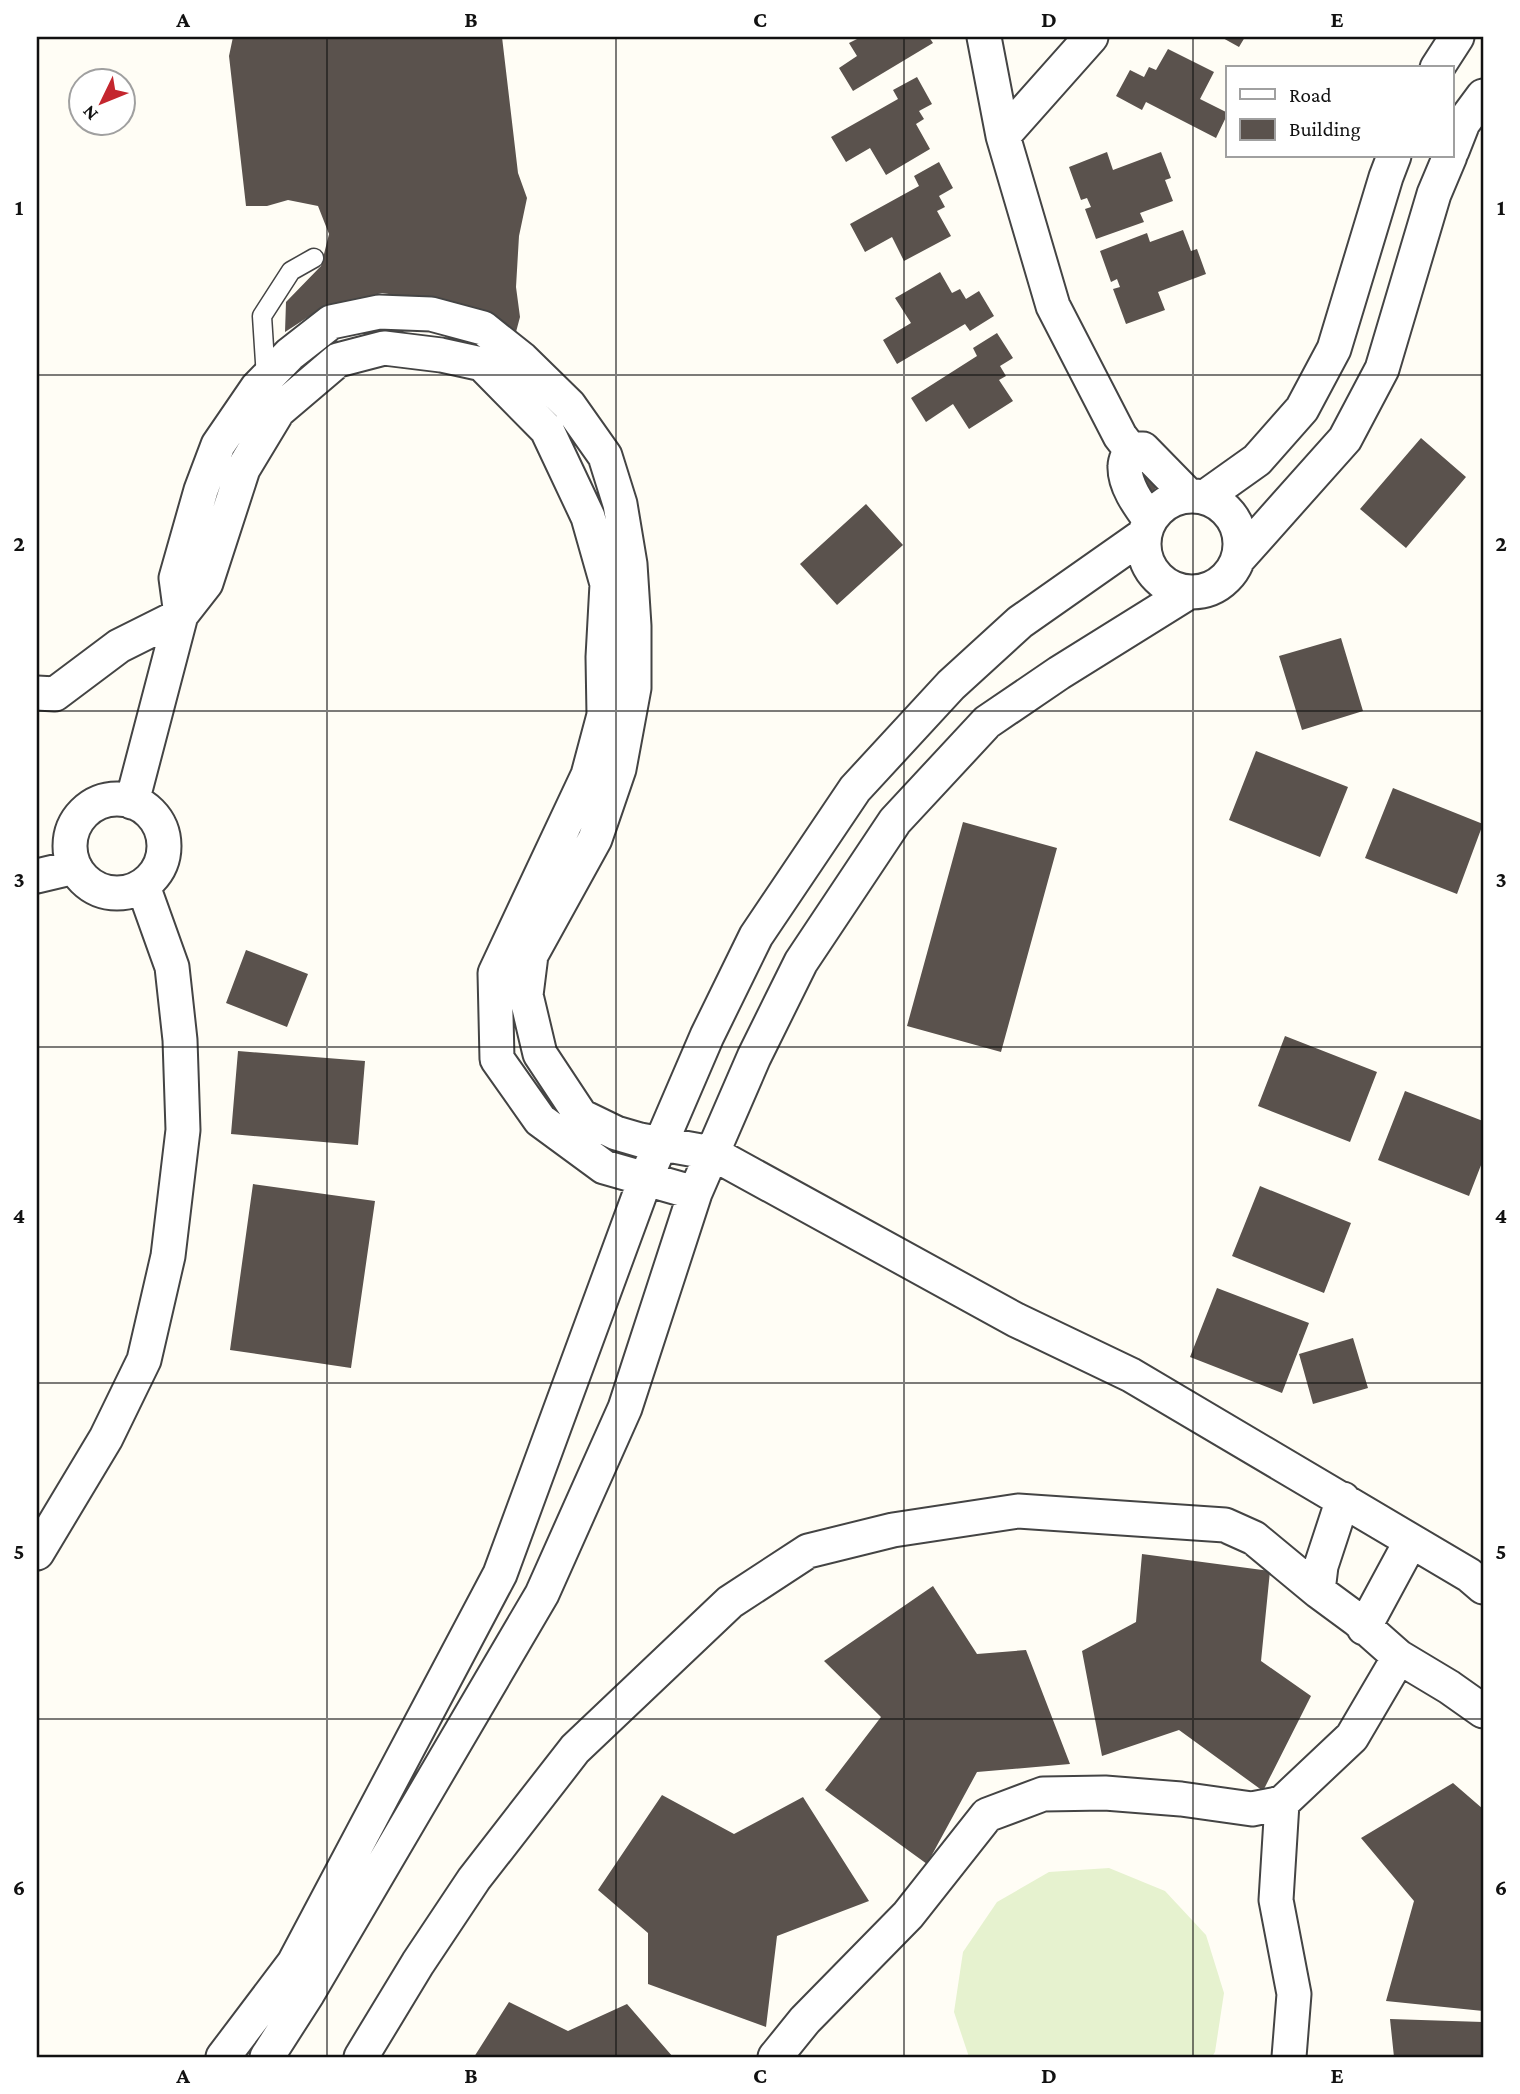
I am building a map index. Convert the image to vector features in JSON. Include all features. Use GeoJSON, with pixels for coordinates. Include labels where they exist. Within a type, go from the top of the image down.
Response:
{"type":"FeatureCollection","features":[{"type":"Feature","properties":{"kind":"street"},"geometry":{"type":"LineString","coordinates":[[984,37],[1003,136],[1053,306],[1120,436],[1130,449]]}},
{"type":"Feature","properties":{"kind":"street"},"geometry":{"type":"LineString","coordinates":[[1003,136],[1091,37]]}},
{"type":"Feature","properties":{"kind":"street"},"geometry":{"type":"LineString","coordinates":[[1438,66],[1457,37]]}},
{"type":"Feature","properties":{"kind":"street"},"geometry":{"type":"LineString","coordinates":[[1454,147],[1464,123],[1483,96]]}},
{"type":"Feature","properties":{"kind":"street"},"geometry":{"type":"LineString","coordinates":[[223,2057],[294,1963],[500,1574],[645,1180],[707,1036],[756,936],[855,789],[951,684],[1020,622],[1147,527],[1160,507],[1174,499],[1197,496],[1257,460],[1302,410],[1334,349],[1385,177],[1393,158]]}},
{"type":"Feature","properties":{"kind":"street"},"geometry":{"type":"LineString","coordinates":[[1130,449],[1125,466],[1128,482],[1147,527],[1144,551],[1150,567],[1160,579],[1173,588],[1189,592],[1205,590],[1219,584],[1345,439],[1382,369],[1434,194],[1449,158]]}},
{"type":"Feature","properties":{"kind":"street"},"geometry":{"type":"LineString","coordinates":[[132,802],[181,615],[176,578],[201,490],[218,445],[257,388],[290,354],[331,322],[379,312],[431,314],[483,328],[522,359],[569,405],[605,456],[620,504],[630,564],[634,688],[619,769],[595,839],[531,955],[526,995],[540,1054],[581,1116],[616,1133],[712,1153],[1016,1320],[1131,1375],[1343,1499],[1469,1575],[1483,1587]]}},
{"type":"Feature","properties":{"kind":"street"},"geometry":{"type":"LineString","coordinates":[[37,693],[54,694],[119,646],[181,615],[206,583],[243,470],[278,411],[338,360],[384,348],[441,355],[482,364],[547,430],[589,517],[607,584],[603,657],[604,716],[588,775],[495,973],[497,1059],[540,1120],[604,1167],[695,1193]]}},
{"type":"Feature","properties":{"kind":"street"},"geometry":{"type":"LineString","coordinates":[[1130,449],[1143,449],[1197,496],[1219,504],[1231,514],[1238,528],[1238,559]]}},
{"type":"Feature","properties":{"kind":"street"},"geometry":{"type":"LineString","coordinates":[[267,2057],[308,1993],[542,1594],[625,1408],[695,1193],[754,1057],[801,962],[895,821],[987,722],[1059,673],[1189,592]]}},
{"type":"Feature","properties":{"kind":"street"},"geometry":{"type":"LineString","coordinates":[[117,799],[146,809],[156,820],[162,833],[164,848],[155,876],[143,886],[130,892],[114,893],[98,889],[85,880],[75,867],[71,844],[78,821],[88,810],[103,802],[117,799]]}},
{"type":"Feature","properties":{"kind":"street"},"geometry":{"type":"LineString","coordinates":[[37,876],[75,867]]}},
{"type":"Feature","properties":{"kind":"street"},"geometry":{"type":"LineString","coordinates":[[37,1553],[106,1438],[144,1360],[168,1256],[183,1130],[180,1040],[172,967],[143,886]]}},
{"type":"Feature","properties":{"kind":"street"},"geometry":{"type":"LineString","coordinates":[[1318,1591],[1321,1566],[1343,1499]]}},
{"type":"Feature","properties":{"kind":"street"},"geometry":{"type":"LineString","coordinates":[[361,2057],[418,1963],[474,1880],[575,1749],[730,1602],[808,1550],[893,1530],[1017,1511],[1225,1525],[1254,1538],[1399,1657],[1483,1711]]}},
{"type":"Feature","properties":{"kind":"street"},"geometry":{"type":"LineString","coordinates":[[1364,1628],[1411,1541]]}},
{"type":"Feature","properties":{"kind":"street"},"geometry":{"type":"LineString","coordinates":[[775,2057],[805,2020],[908,1915],[988,1815],[1042,1794],[1105,1793],[1181,1799],[1252,1809],[1282,1803],[1352,1737],[1399,1657]]}},
{"type":"Feature","properties":{"kind":"street"},"geometry":{"type":"LineString","coordinates":[[1282,1803],[1276,1900],[1294,1994],[1289,2057]]}},
{"type":"Feature","properties":{"kind":"lane"},"geometry":{"type":"LineString","coordinates":[[266,378],[262,316],[290,271],[314,258]]}},
{"type":"Feature","properties":{"kind":"green space"},"geometry":{"type":"Polygon","coordinates":[[[1109,1868],[1165,1891],[1206,1935],[1224,1993],[1212,2057],[969,2057],[954,2012],[963,1952],[997,1902],[1049,1872],[1109,1868]]]}},
{"type":"Feature","properties":{"kind":"building"},"geometry":{"type":"Polygon","coordinates":[[[233,37],[502,37],[518,173],[527,198],[519,236],[516,287],[520,317],[516,332],[463,305],[382,293],[322,308],[285,332],[286,302],[321,266],[329,234],[318,206],[288,200],[267,206],[246,206],[229,56],[233,37]]]}},
{"type":"Feature","properties":{"kind":"building"},"geometry":{"type":"Polygon","coordinates":[[[855,37],[929,37],[933,43],[853,91],[839,68],[857,56],[849,43],[857,39],[855,37]]]}},
{"type":"Feature","properties":{"kind":"building"},"geometry":{"type":"Polygon","coordinates":[[[1221,37],[1245,37],[1239,47],[1221,37]]]}},
{"type":"Feature","properties":{"kind":"building"},"geometry":{"type":"Polygon","coordinates":[[[1168,49],[1214,72],[1200,99],[1226,112],[1216,138],[1146,102],[1142,110],[1116,96],[1130,70],[1144,77],[1149,67],[1156,70],[1168,49]]]}},
{"type":"Feature","properties":{"kind":"building"},"geometry":{"type":"Polygon","coordinates":[[[917,77],[932,104],[919,111],[924,119],[916,124],[930,149],[886,175],[870,148],[846,162],[831,137],[898,99],[893,90],[917,77]]]}},
{"type":"Feature","properties":{"kind":"building"},"geometry":{"type":"Polygon","coordinates":[[[1107,152],[1113,170],[1161,152],[1171,178],[1165,180],[1173,201],[1140,213],[1144,222],[1096,239],[1085,209],[1091,207],[1087,198],[1081,200],[1069,167],[1107,152]]]}},
{"type":"Feature","properties":{"kind":"building"},"geometry":{"type":"Polygon","coordinates":[[[939,162],[953,188],[939,196],[945,207],[937,211],[951,236],[904,261],[892,237],[865,252],[850,224],[919,186],[914,176],[939,162]]]}},
{"type":"Feature","properties":{"kind":"building"},"geometry":{"type":"Polygon","coordinates":[[[1183,230],[1191,251],[1197,249],[1206,274],[1158,292],[1165,310],[1126,324],[1113,289],[1120,287],[1117,279],[1111,282],[1100,251],[1147,233],[1150,242],[1183,230]]]}},
{"type":"Feature","properties":{"kind":"building"},"geometry":{"type":"Polygon","coordinates":[[[940,272],[952,293],[960,289],[966,299],[979,291],[994,316],[970,331],[965,324],[897,364],[883,340],[911,323],[895,298],[940,272]]]}},
{"type":"Feature","properties":{"kind":"building"},"geometry":{"type":"Polygon","coordinates":[[[997,333],[1013,358],[1000,366],[1006,376],[999,380],[1013,401],[969,429],[953,404],[926,422],[911,398],[977,356],[973,348],[997,333]]]}},
{"type":"Feature","properties":{"kind":"building"},"geometry":{"type":"Polygon","coordinates":[[[1421,438],[1466,477],[1406,548],[1360,509],[1421,438]]]}},
{"type":"Feature","properties":{"kind":"building"},"geometry":{"type":"Polygon","coordinates":[[[1149,462],[1165,482],[1151,492],[1136,473],[1149,462]]]}},
{"type":"Feature","properties":{"kind":"building"},"geometry":{"type":"Polygon","coordinates":[[[866,504],[903,545],[837,605],[800,564],[866,504]]]}},
{"type":"Feature","properties":{"kind":"building"},"geometry":{"type":"Polygon","coordinates":[[[1341,638],[1363,711],[1302,730],[1279,656],[1341,638]]]}},
{"type":"Feature","properties":{"kind":"building"},"geometry":{"type":"Polygon","coordinates":[[[1256,751],[1348,787],[1320,857],[1229,820],[1256,751]]]}},
{"type":"Feature","properties":{"kind":"building"},"geometry":{"type":"Polygon","coordinates":[[[1393,788],[1483,824],[1457,894],[1365,858],[1393,788]]]}},
{"type":"Feature","properties":{"kind":"building"},"geometry":{"type":"Polygon","coordinates":[[[963,822],[1057,848],[1001,1052],[907,1026],[963,822]]]}},
{"type":"Feature","properties":{"kind":"building"},"geometry":{"type":"Polygon","coordinates":[[[246,950],[308,974],[287,1027],[226,1003],[246,950]]]}},
{"type":"Feature","properties":{"kind":"building"},"geometry":{"type":"Polygon","coordinates":[[[1285,1036],[1377,1072],[1350,1142],[1258,1106],[1285,1036]]]}},
{"type":"Feature","properties":{"kind":"building"},"geometry":{"type":"Polygon","coordinates":[[[238,1051],[365,1061],[358,1145],[231,1134],[238,1051]]]}},
{"type":"Feature","properties":{"kind":"building"},"geometry":{"type":"Polygon","coordinates":[[[1405,1091],[1483,1121],[1483,1160],[1469,1196],[1378,1160],[1405,1091]]]}},
{"type":"Feature","properties":{"kind":"building"},"geometry":{"type":"Polygon","coordinates":[[[253,1184],[375,1201],[351,1368],[230,1350],[253,1184]]]}},
{"type":"Feature","properties":{"kind":"building"},"geometry":{"type":"Polygon","coordinates":[[[1260,1186],[1351,1223],[1324,1293],[1232,1256],[1260,1186]]]}},
{"type":"Feature","properties":{"kind":"building"},"geometry":{"type":"Polygon","coordinates":[[[1217,1288],[1309,1323],[1282,1393],[1190,1357],[1217,1288]]]}},
{"type":"Feature","properties":{"kind":"building"},"geometry":{"type":"Polygon","coordinates":[[[1353,1338],[1368,1388],[1313,1404],[1299,1354],[1353,1338]]]}},
{"type":"Feature","properties":{"kind":"building"},"geometry":{"type":"Polygon","coordinates":[[[1142,1554],[1270,1571],[1261,1661],[1311,1696],[1263,1791],[1179,1730],[1102,1756],[1082,1651],[1136,1622],[1142,1554]]]}},
{"type":"Feature","properties":{"kind":"building"},"geometry":{"type":"Polygon","coordinates":[[[933,1586],[977,1654],[1026,1650],[1070,1764],[977,1772],[927,1864],[825,1790],[881,1717],[824,1661],[933,1586]]]}},
{"type":"Feature","properties":{"kind":"building"},"geometry":{"type":"Polygon","coordinates":[[[1453,1783],[1483,1809],[1483,2011],[1386,2001],[1414,1901],[1361,1838],[1453,1783]]]}},
{"type":"Feature","properties":{"kind":"building"},"geometry":{"type":"Polygon","coordinates":[[[662,1795],[734,1834],[803,1797],[869,1901],[777,1936],[766,2027],[648,1984],[648,1933],[598,1890],[662,1795]]]}},
{"type":"Feature","properties":{"kind":"building"},"geometry":{"type":"Polygon","coordinates":[[[509,2002],[568,2031],[627,2004],[673,2057],[474,2057],[509,2002]]]}},
{"type":"Feature","properties":{"kind":"building"},"geometry":{"type":"Polygon","coordinates":[[[1390,2019],[1483,2022],[1483,2057],[1394,2057],[1390,2019]]]}}]}
